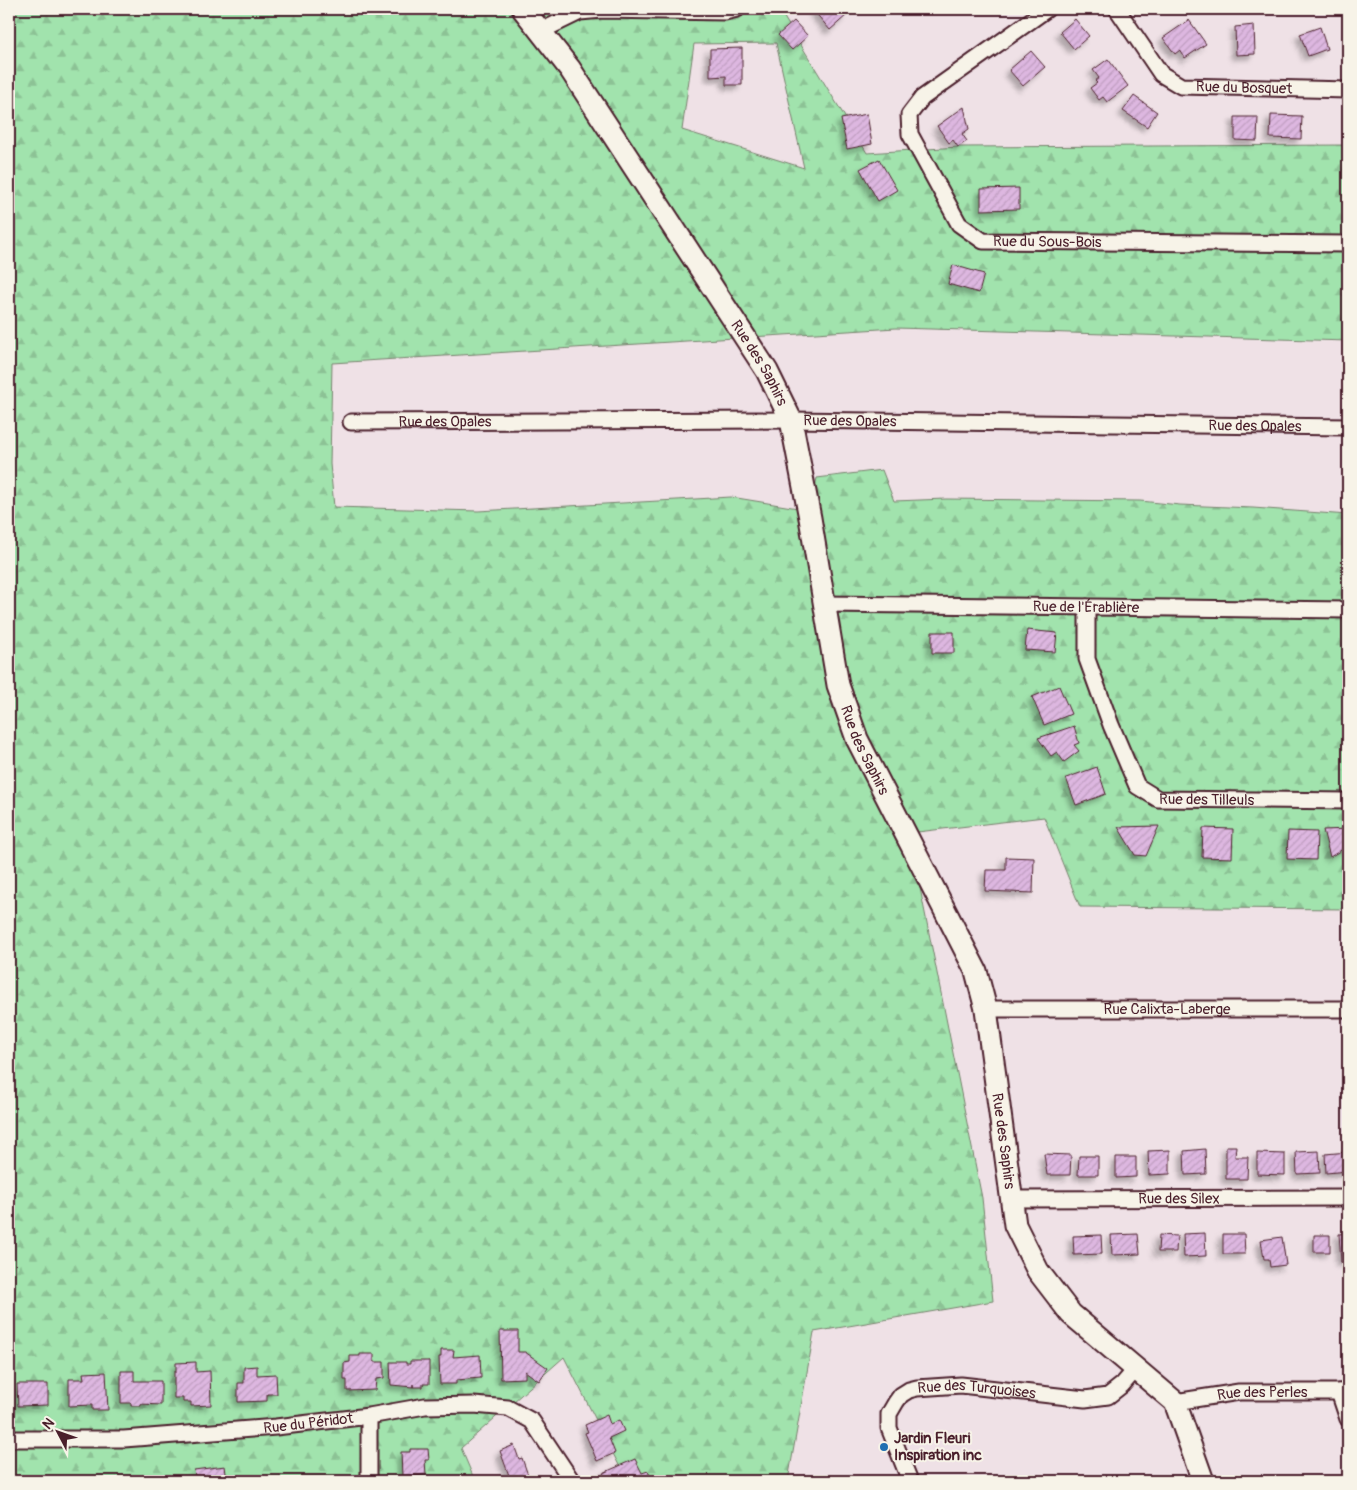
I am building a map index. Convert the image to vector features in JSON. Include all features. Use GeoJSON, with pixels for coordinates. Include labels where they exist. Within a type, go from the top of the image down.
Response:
{"type":"FeatureCollection","features":[{"type":"Feature","properties":{"kind":"street","name":"Rue des Saphirs"},"geometry":{"type":"LineString","coordinates":[[522,9],[570,69],[767,372],[791,420],[810,518],[838,685],[856,739],[976,971],[986,1009],[1015,1225],[1038,1271],[1071,1314],[1175,1402]]}},
{"type":"Feature","properties":{"kind":"street"},"geometry":{"type":"LineString","coordinates":[[541,31],[580,12],[602,10],[725,12],[737,9]]}},
{"type":"Feature","properties":{"kind":"street","name":"Rue du Sous-Bois"},"geometry":{"type":"LineString","coordinates":[[1047,9],[922,98],[909,116],[910,134],[959,224],[983,241],[1348,244]]}},
{"type":"Feature","properties":{"kind":"street","name":"Rue du Bosquet"},"geometry":{"type":"LineString","coordinates":[[1117,9],[1161,74],[1181,86],[1348,90]]}},
{"type":"Feature","properties":{"kind":"street","name":"Rue des Opales"},"geometry":{"type":"LineString","coordinates":[[351,422],[791,420],[1348,427]]}},
{"type":"Feature","properties":{"kind":"street","name":"Rue de l'Érablière"},"geometry":{"type":"LineString","coordinates":[[825,604],[1348,610]]}},
{"type":"Feature","properties":{"kind":"street","name":"Rue des Tilleuls"},"geometry":{"type":"LineString","coordinates":[[1087,607],[1087,659],[1111,725],[1138,786],[1158,799],[1348,801]]}},
{"type":"Feature","properties":{"kind":"street","name":"Rue Calixta-Laberge"},"geometry":{"type":"LineString","coordinates":[[986,1009],[1348,1009]]}},
{"type":"Feature","properties":{"kind":"street","name":"Rue des Silex"},"geometry":{"type":"LineString","coordinates":[[1010,1199],[1348,1198]]}},
{"type":"Feature","properties":{"kind":"street","name":"Rue des Turquoises"},"geometry":{"type":"LineString","coordinates":[[910,1481],[889,1428],[889,1414],[896,1402],[909,1390],[961,1385],[1085,1398],[1108,1396],[1122,1385],[1136,1369]]}},
{"type":"Feature","properties":{"kind":"street","name":"Rue des Perles"},"geometry":{"type":"LineString","coordinates":[[1175,1402],[1239,1392],[1344,1392]]}},
{"type":"Feature","properties":{"kind":"street"},"geometry":{"type":"LineString","coordinates":[[1344,1392],[1348,1419]]}},
{"type":"Feature","properties":{"kind":"street"},"geometry":{"type":"LineString","coordinates":[[1175,1402],[1203,1481]]}},
{"type":"Feature","properties":{"kind":"street","name":"Rue du Péridot"},"geometry":{"type":"LineString","coordinates":[[9,1440],[124,1439],[276,1427],[369,1416],[425,1406],[474,1405],[508,1408],[532,1421],[572,1481]]}},
{"type":"Feature","properties":{"kind":"street"},"geometry":{"type":"LineString","coordinates":[[369,1416],[369,1481]]}},
{"type":"Feature","properties":{"kind":"path"},"geometry":{"type":"LineString","coordinates":[[9,142],[15,143]]}},
{"type":"Feature","properties":{"kind":"green space"},"geometry":{"type":"Polygon","coordinates":[[[9,9],[694,9],[782,14],[867,153],[958,147],[1348,145],[1348,341],[896,328],[332,363],[330,464],[334,507],[478,511],[731,497],[810,510],[817,478],[882,470],[894,501],[946,499],[1140,501],[1348,515],[1348,909],[1080,907],[1044,817],[909,833],[982,1198],[993,1301],[814,1332],[789,1475],[790,1481],[627,1481],[564,1357],[461,1448],[475,1481],[9,1481],[9,9]],[[776,43],[694,44],[682,130],[804,168],[776,43]]]}},
{"type":"Feature","properties":{"kind":"building"},"geometry":{"type":"Polygon","coordinates":[[[816,9],[841,9],[847,15],[830,30],[814,11],[816,9]]]}},
{"type":"Feature","properties":{"kind":"building"},"geometry":{"type":"Polygon","coordinates":[[[1075,19],[1089,36],[1074,49],[1060,32],[1075,19]]]}},
{"type":"Feature","properties":{"kind":"building"},"geometry":{"type":"Polygon","coordinates":[[[1189,20],[1206,44],[1185,58],[1180,50],[1175,54],[1163,38],[1189,20]]]}},
{"type":"Feature","properties":{"kind":"building"},"geometry":{"type":"Polygon","coordinates":[[[794,21],[808,36],[792,50],[778,35],[794,21]]]}},
{"type":"Feature","properties":{"kind":"building"},"geometry":{"type":"Polygon","coordinates":[[[1254,25],[1255,54],[1236,55],[1235,27],[1254,25]]]}},
{"type":"Feature","properties":{"kind":"building"},"geometry":{"type":"Polygon","coordinates":[[[1320,27],[1327,49],[1308,56],[1300,34],[1320,27]]]}},
{"type":"Feature","properties":{"kind":"building"},"geometry":{"type":"Polygon","coordinates":[[[742,48],[742,85],[726,85],[726,76],[710,77],[710,49],[742,48]]]}},
{"type":"Feature","properties":{"kind":"building"},"geometry":{"type":"Polygon","coordinates":[[[1031,51],[1045,67],[1023,86],[1009,70],[1031,51]]]}},
{"type":"Feature","properties":{"kind":"building"},"geometry":{"type":"Polygon","coordinates":[[[1108,59],[1128,86],[1107,102],[1103,97],[1099,100],[1090,88],[1097,83],[1095,81],[1099,78],[1093,70],[1108,59]]]}},
{"type":"Feature","properties":{"kind":"building"},"geometry":{"type":"Polygon","coordinates":[[[1134,96],[1157,112],[1147,127],[1123,111],[1134,96]]]}},
{"type":"Feature","properties":{"kind":"building"},"geometry":{"type":"Polygon","coordinates":[[[964,107],[969,129],[962,134],[967,141],[958,147],[953,140],[949,143],[937,126],[964,107]]]}},
{"type":"Feature","properties":{"kind":"building"},"geometry":{"type":"Polygon","coordinates":[[[867,114],[872,144],[847,149],[841,119],[867,114]]]}},
{"type":"Feature","properties":{"kind":"building"},"geometry":{"type":"Polygon","coordinates":[[[1271,115],[1302,116],[1301,139],[1270,138],[1271,115]]]}},
{"type":"Feature","properties":{"kind":"building"},"geometry":{"type":"Polygon","coordinates":[[[1235,117],[1258,117],[1257,141],[1235,140],[1235,117]]]}},
{"type":"Feature","properties":{"kind":"building"},"geometry":{"type":"Polygon","coordinates":[[[879,159],[897,190],[878,201],[860,169],[879,159]]]}},
{"type":"Feature","properties":{"kind":"building"},"geometry":{"type":"Polygon","coordinates":[[[1019,188],[1019,209],[981,210],[981,189],[1019,188]]]}},
{"type":"Feature","properties":{"kind":"building"},"geometry":{"type":"Polygon","coordinates":[[[953,265],[984,274],[979,293],[948,284],[953,265]]]}},
{"type":"Feature","properties":{"kind":"building"},"geometry":{"type":"Polygon","coordinates":[[[1027,630],[1057,633],[1055,652],[1025,650],[1027,630]]]}},
{"type":"Feature","properties":{"kind":"building"},"geometry":{"type":"Polygon","coordinates":[[[932,632],[954,632],[954,653],[932,653],[932,632]]]}},
{"type":"Feature","properties":{"kind":"building"},"geometry":{"type":"Polygon","coordinates":[[[1059,686],[1071,714],[1044,725],[1032,697],[1059,686]]]}},
{"type":"Feature","properties":{"kind":"building"},"geometry":{"type":"Polygon","coordinates":[[[1074,726],[1079,743],[1074,745],[1079,751],[1064,762],[1057,752],[1051,756],[1038,738],[1074,726]]]}},
{"type":"Feature","properties":{"kind":"building"},"geometry":{"type":"Polygon","coordinates":[[[1097,767],[1106,794],[1076,805],[1066,778],[1097,767]]]}},
{"type":"Feature","properties":{"kind":"building"},"geometry":{"type":"Polygon","coordinates":[[[1159,826],[1146,856],[1135,855],[1118,827],[1159,826]]]}},
{"type":"Feature","properties":{"kind":"building"},"geometry":{"type":"Polygon","coordinates":[[[1203,828],[1233,829],[1232,858],[1202,857],[1203,828]]]}},
{"type":"Feature","properties":{"kind":"building"},"geometry":{"type":"Polygon","coordinates":[[[1348,829],[1348,846],[1330,857],[1323,830],[1348,829]]]}},
{"type":"Feature","properties":{"kind":"building"},"geometry":{"type":"Polygon","coordinates":[[[1288,831],[1317,832],[1316,860],[1287,859],[1288,831]]]}},
{"type":"Feature","properties":{"kind":"building"},"geometry":{"type":"Polygon","coordinates":[[[1006,857],[1034,858],[1033,893],[985,891],[986,870],[1006,870],[1006,857]]]}},
{"type":"Feature","properties":{"kind":"building"},"geometry":{"type":"Polygon","coordinates":[[[1226,1146],[1236,1146],[1235,1157],[1248,1157],[1247,1179],[1226,1179],[1226,1146]]]}},
{"type":"Feature","properties":{"kind":"building"},"geometry":{"type":"Polygon","coordinates":[[[1205,1149],[1206,1174],[1185,1175],[1184,1151],[1205,1149]]]}},
{"type":"Feature","properties":{"kind":"building"},"geometry":{"type":"Polygon","coordinates":[[[1170,1150],[1170,1174],[1149,1175],[1148,1151],[1170,1150]]]}},
{"type":"Feature","properties":{"kind":"building"},"geometry":{"type":"Polygon","coordinates":[[[1319,1151],[1320,1173],[1297,1174],[1296,1152],[1319,1151]]]}},
{"type":"Feature","properties":{"kind":"building"},"geometry":{"type":"Polygon","coordinates":[[[1348,1152],[1348,1171],[1326,1173],[1325,1154],[1348,1152]]]}},
{"type":"Feature","properties":{"kind":"building"},"geometry":{"type":"Polygon","coordinates":[[[1257,1153],[1285,1154],[1285,1175],[1257,1174],[1257,1153]]]}},
{"type":"Feature","properties":{"kind":"building"},"geometry":{"type":"Polygon","coordinates":[[[1044,1154],[1071,1155],[1070,1175],[1047,1175],[1044,1154]]]}},
{"type":"Feature","properties":{"kind":"building"},"geometry":{"type":"Polygon","coordinates":[[[1079,1156],[1098,1156],[1098,1175],[1078,1175],[1079,1156]]]}},
{"type":"Feature","properties":{"kind":"building"},"geometry":{"type":"Polygon","coordinates":[[[1116,1157],[1136,1157],[1136,1177],[1116,1178],[1116,1157]]]}},
{"type":"Feature","properties":{"kind":"building"},"geometry":{"type":"Polygon","coordinates":[[[1205,1233],[1206,1256],[1184,1257],[1183,1234],[1205,1233]]]}},
{"type":"Feature","properties":{"kind":"building"},"geometry":{"type":"Polygon","coordinates":[[[1348,1233],[1348,1261],[1341,1262],[1339,1234],[1348,1233]]]}},
{"type":"Feature","properties":{"kind":"building"},"geometry":{"type":"Polygon","coordinates":[[[1138,1234],[1140,1254],[1112,1255],[1111,1235],[1138,1234]]]}},
{"type":"Feature","properties":{"kind":"building"},"geometry":{"type":"Polygon","coordinates":[[[1223,1234],[1244,1234],[1245,1254],[1223,1254],[1223,1234]]]}},
{"type":"Feature","properties":{"kind":"building"},"geometry":{"type":"Polygon","coordinates":[[[1101,1235],[1102,1254],[1074,1255],[1073,1236],[1101,1235]]]}},
{"type":"Feature","properties":{"kind":"building"},"geometry":{"type":"Polygon","coordinates":[[[1159,1235],[1177,1236],[1176,1252],[1158,1252],[1159,1235]]]}},
{"type":"Feature","properties":{"kind":"building"},"geometry":{"type":"Polygon","coordinates":[[[1314,1235],[1330,1235],[1330,1252],[1314,1252],[1314,1235]]]}},
{"type":"Feature","properties":{"kind":"building"},"geometry":{"type":"Polygon","coordinates":[[[1282,1237],[1286,1265],[1270,1267],[1269,1259],[1264,1259],[1261,1240],[1282,1237]]]}},
{"type":"Feature","properties":{"kind":"building"},"geometry":{"type":"Polygon","coordinates":[[[500,1331],[518,1331],[518,1352],[525,1352],[548,1368],[539,1381],[525,1371],[525,1378],[501,1379],[500,1331]]]}},
{"type":"Feature","properties":{"kind":"building"},"geometry":{"type":"Polygon","coordinates":[[[441,1350],[454,1350],[453,1357],[480,1355],[481,1378],[456,1380],[456,1384],[440,1384],[439,1357],[441,1357],[441,1350]]]}},
{"type":"Feature","properties":{"kind":"building"},"geometry":{"type":"Polygon","coordinates":[[[360,1354],[374,1354],[374,1362],[384,1362],[384,1378],[376,1379],[375,1390],[347,1391],[347,1380],[344,1380],[344,1363],[350,1362],[350,1356],[360,1356],[360,1354]]]}},
{"type":"Feature","properties":{"kind":"building"},"geometry":{"type":"Polygon","coordinates":[[[410,1361],[429,1361],[429,1384],[423,1384],[423,1387],[391,1385],[390,1362],[406,1362],[406,1364],[410,1364],[410,1361]]]}},
{"type":"Feature","properties":{"kind":"building"},"geometry":{"type":"Polygon","coordinates":[[[196,1362],[196,1372],[210,1371],[211,1405],[191,1406],[191,1402],[183,1402],[183,1398],[174,1398],[176,1363],[196,1362]]]}},
{"type":"Feature","properties":{"kind":"building"},"geometry":{"type":"Polygon","coordinates":[[[257,1366],[257,1375],[276,1374],[277,1394],[267,1394],[267,1401],[238,1402],[238,1383],[244,1383],[244,1367],[257,1366]]]}},
{"type":"Feature","properties":{"kind":"building"},"geometry":{"type":"Polygon","coordinates":[[[121,1371],[134,1371],[134,1381],[161,1381],[161,1405],[141,1404],[141,1406],[131,1406],[131,1403],[121,1403],[121,1371]]]}},
{"type":"Feature","properties":{"kind":"building"},"geometry":{"type":"Polygon","coordinates":[[[106,1372],[108,1410],[92,1410],[92,1405],[69,1406],[69,1379],[84,1379],[83,1373],[106,1372]]]}},
{"type":"Feature","properties":{"kind":"building"},"geometry":{"type":"Polygon","coordinates":[[[17,1384],[48,1384],[48,1405],[18,1406],[17,1384]]]}},
{"type":"Feature","properties":{"kind":"building"},"geometry":{"type":"Polygon","coordinates":[[[607,1415],[610,1424],[619,1420],[624,1431],[609,1438],[615,1453],[597,1461],[585,1433],[588,1432],[585,1425],[607,1415]]]}},
{"type":"Feature","properties":{"kind":"building"},"geometry":{"type":"Polygon","coordinates":[[[514,1445],[519,1459],[522,1458],[529,1478],[520,1481],[511,1481],[500,1451],[514,1445]]]}},
{"type":"Feature","properties":{"kind":"building"},"geometry":{"type":"Polygon","coordinates":[[[410,1449],[428,1449],[429,1460],[425,1460],[426,1475],[402,1476],[401,1452],[410,1452],[410,1449]]]}},
{"type":"Feature","properties":{"kind":"building"},"geometry":{"type":"Polygon","coordinates":[[[635,1459],[642,1473],[648,1471],[652,1481],[607,1481],[603,1473],[635,1459]]]}},
{"type":"Feature","properties":{"kind":"building"},"geometry":{"type":"Polygon","coordinates":[[[225,1466],[227,1481],[196,1481],[194,1470],[225,1466]]]}},
{"type":"Feature","properties":{"kind":"place","name":"Jardin Fleuri Inspiration inc"},"geometry":{"type":"Point","coordinates":[884,1447]}}]}
